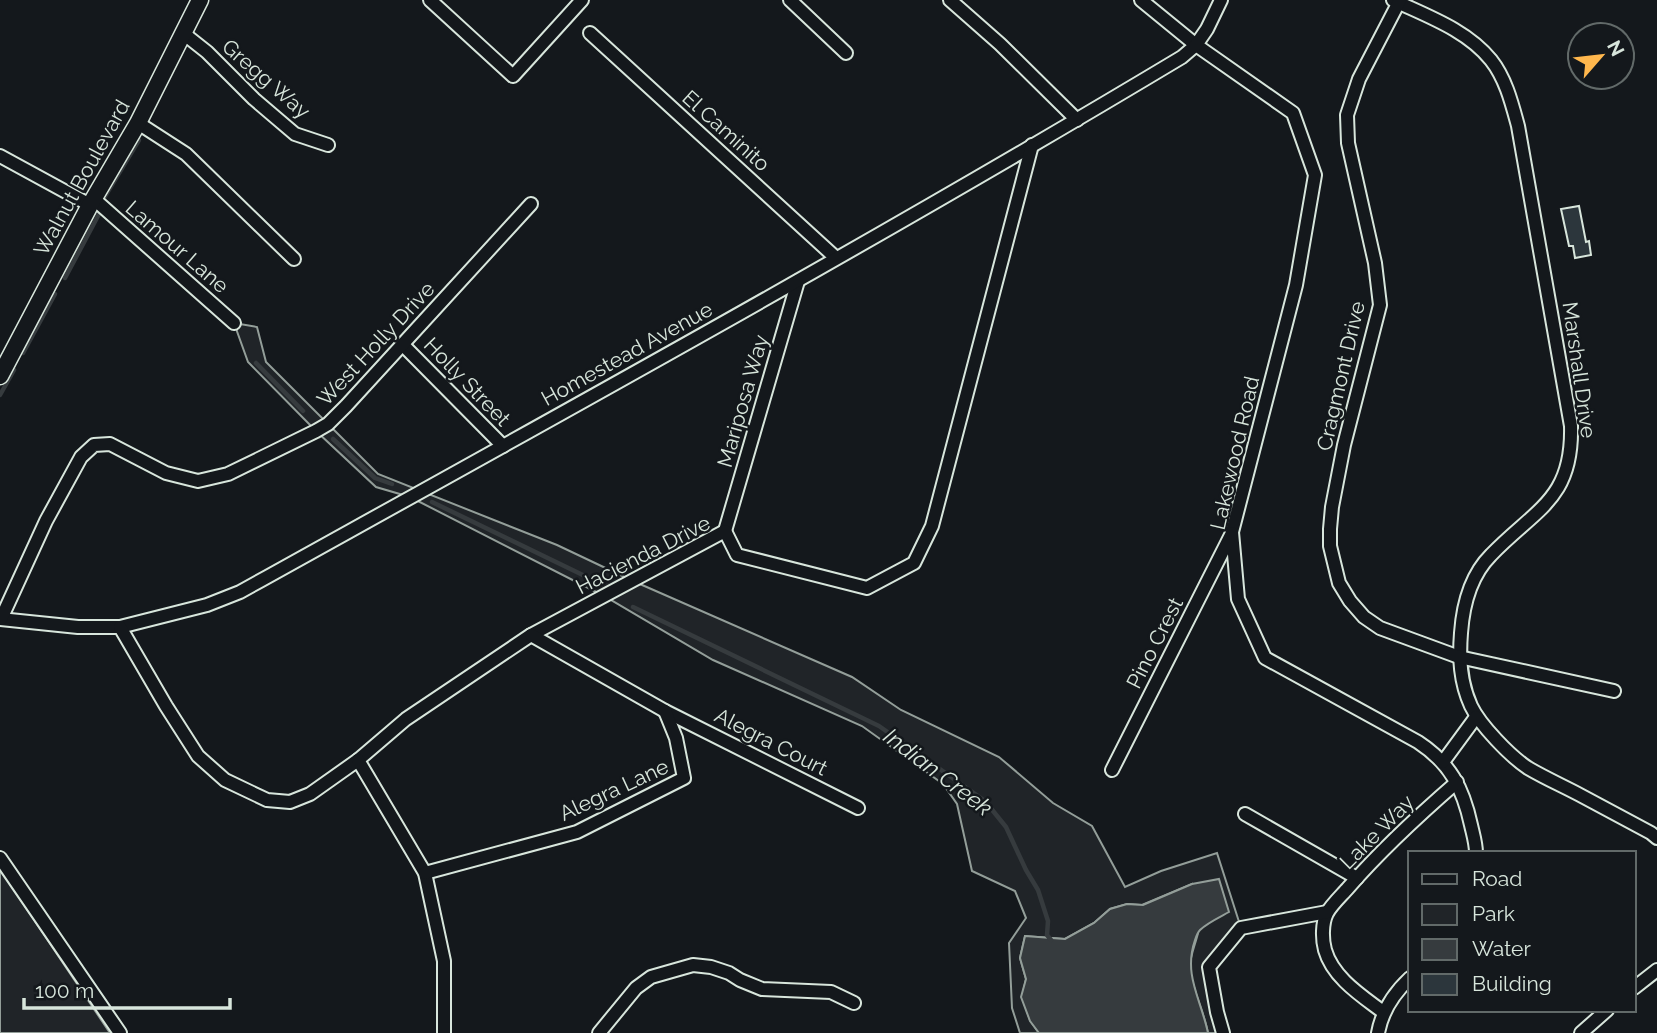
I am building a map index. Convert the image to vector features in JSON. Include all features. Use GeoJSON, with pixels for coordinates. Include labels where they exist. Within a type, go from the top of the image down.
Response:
{"type":"FeatureCollection","features":[{"type":"Feature","properties":{"kind":"street","name":"Walnut Boulevard"},"geometry":{"type":"LineString","coordinates":[[0,376],[92,202],[138,123],[200,0]]}},
{"type":"Feature","properties":{"kind":"street"},"geometry":{"type":"LineString","coordinates":[[430,0],[513,76],[582,0]]}},
{"type":"Feature","properties":{"kind":"street"},"geometry":{"type":"LineString","coordinates":[[790,0],[846,53]]}},
{"type":"Feature","properties":{"kind":"street"},"geometry":{"type":"LineString","coordinates":[[950,0],[1077,120]]}},
{"type":"Feature","properties":{"kind":"street","name":"Lakewood Road"},"geometry":{"type":"LineString","coordinates":[[1141,0],[1196,45],[1293,113],[1315,175],[1296,285],[1232,532],[1238,599],[1265,658],[1418,742],[1443,762],[1457,782],[1467,807],[1476,851]]}},
{"type":"Feature","properties":{"kind":"street","name":"Homestead Avenue"},"geometry":{"type":"LineString","coordinates":[[0,619],[78,627],[120,627],[207,605],[240,592],[798,281],[1182,57],[1196,45],[1207,29],[1221,0]]}},
{"type":"Feature","properties":{"kind":"street","name":"Cragmont Drive"},"geometry":{"type":"LineString","coordinates":[[1397,1],[1359,79],[1347,115],[1348,143],[1375,263],[1380,305],[1344,445],[1332,508],[1330,546],[1339,583],[1364,617],[1380,628],[1459,657],[1614,691]]}},
{"type":"Feature","properties":{"kind":"street","name":"Marshall Drive"},"geometry":{"type":"LineString","coordinates":[[1397,1],[1461,34],[1492,61],[1503,80],[1518,126],[1572,426],[1567,470],[1558,489],[1542,510],[1489,556],[1475,578],[1462,618],[1459,657],[1465,690],[1476,717],[1495,739],[1526,766],[1651,832],[1657,838]]}},
{"type":"Feature","properties":{"kind":"street","name":"Gregg Way"},"geometry":{"type":"LineString","coordinates":[[183,33],[295,134],[328,145]]}},
{"type":"Feature","properties":{"kind":"street","name":"El Caminito"},"geometry":{"type":"LineString","coordinates":[[590,33],[836,258]]}},
{"type":"Feature","properties":{"kind":"street"},"geometry":{"type":"LineString","coordinates":[[138,123],[186,154],[294,259]]}},
{"type":"Feature","properties":{"kind":"street","name":"Hacienda Drive"},"geometry":{"type":"LineString","coordinates":[[120,627],[198,756],[225,780],[268,800],[290,802],[310,794],[358,760],[407,719],[531,635],[725,531],[737,555],[867,588],[914,563],[932,526],[1032,145]]}},
{"type":"Feature","properties":{"kind":"street","name":"Lamour Lane"},"geometry":{"type":"LineString","coordinates":[[0,156],[92,202],[234,323]]}},
{"type":"Feature","properties":{"kind":"street","name":"West Holly Drive"},"geometry":{"type":"LineString","coordinates":[[0,619],[46,521],[81,457],[94,445],[110,444],[166,473],[198,481],[228,474],[328,424],[531,204]]}},
{"type":"Feature","properties":{"kind":"street","name":"Mariposa Way"},"geometry":{"type":"LineString","coordinates":[[725,531],[798,281]]}},
{"type":"Feature","properties":{"kind":"street","name":"Holly Street"},"geometry":{"type":"LineString","coordinates":[[403,345],[503,446]]}},
{"type":"Feature","properties":{"kind":"street","name":"Pino Crest"},"geometry":{"type":"LineString","coordinates":[[1112,770],[1232,532]]}},
{"type":"Feature","properties":{"kind":"street"},"geometry":{"type":"LineString","coordinates":[[531,635],[666,711]]}},
{"type":"Feature","properties":{"kind":"street","name":"Alegra Court"},"geometry":{"type":"LineString","coordinates":[[666,711],[858,808]]}},
{"type":"Feature","properties":{"kind":"street","name":"Alegra Lane"},"geometry":{"type":"LineString","coordinates":[[425,873],[578,832],[684,778],[676,738],[666,711]]}},
{"type":"Feature","properties":{"kind":"street"},"geometry":{"type":"LineString","coordinates":[[1443,762],[1476,717]]}},
{"type":"Feature","properties":{"kind":"street"},"geometry":{"type":"LineString","coordinates":[[358,760],[425,873],[444,961],[444,1033]]}},
{"type":"Feature","properties":{"kind":"street","name":"Lake Way"},"geometry":{"type":"LineString","coordinates":[[1327,912],[1420,814],[1457,782]]}},
{"type":"Feature","properties":{"kind":"street"},"geometry":{"type":"LineString","coordinates":[[1245,814],[1357,878]]}},
{"type":"Feature","properties":{"kind":"street"},"geometry":{"type":"LineString","coordinates":[[0,858],[120,1033]]}},
{"type":"Feature","properties":{"kind":"street"},"geometry":{"type":"LineString","coordinates":[[1223,1033],[1209,967],[1241,928],[1327,912],[1323,937],[1331,963],[1353,989],[1383,1012]]}},
{"type":"Feature","properties":{"kind":"street"},"geometry":{"type":"LineString","coordinates":[[599,1033],[636,988],[651,977],[693,965],[729,973],[762,989],[831,992],[854,1003]]}},
{"type":"Feature","properties":{"kind":"street"},"geometry":{"type":"LineString","coordinates":[[1636,986],[1657,970]]}},
{"type":"Feature","properties":{"kind":"street"},"geometry":{"type":"LineString","coordinates":[[1378,1033],[1383,1012],[1408,980]]}},
{"type":"Feature","properties":{"kind":"street"},"geometry":{"type":"LineString","coordinates":[[1581,1033],[1605,1012]]}},
{"type":"Feature","properties":{"kind":"green space"},"geometry":{"type":"Polygon","coordinates":[[[234,323],[257,327],[266,362],[378,474],[557,545],[852,677],[901,710],[999,757],[1053,803],[1092,826],[1125,887],[1161,871],[1217,853],[1241,928],[1209,967],[1223,1033],[1208,1033],[1191,978],[1190,961],[1198,933],[1192,884],[1142,905],[1127,904],[1110,909],[1094,923],[1065,939],[1025,936],[1020,958],[1026,979],[1022,997],[1030,1020],[1039,1033],[1020,1033],[1012,1008],[1009,943],[1026,918],[1015,891],[972,871],[957,804],[943,784],[862,726],[713,660],[604,596],[410,497],[376,487],[248,362],[234,323]]]}},
{"type":"Feature","properties":{"kind":"green space"},"geometry":{"type":"Polygon","coordinates":[[[0,869],[110,1033],[0,1033],[0,869]]]}},
{"type":"Feature","properties":{"kind":"water"},"geometry":{"type":"Polygon","coordinates":[[[1219,879],[1229,912],[1200,930],[1195,939],[1191,965],[1194,987],[1208,1033],[1039,1033],[1030,1021],[1021,997],[1026,979],[1020,958],[1025,936],[1065,939],[1094,923],[1110,909],[1127,904],[1143,905],[1192,884],[1219,879]]]}},
{"type":"Feature","properties":{"kind":"building"},"geometry":{"type":"Polygon","coordinates":[[[1579,206],[1591,255],[1575,258],[1573,246],[1569,246],[1561,209],[1579,206]]]}},
{"type":"Feature","properties":{"kind":"waterway","name":"Indian Creek"},"geometry":{"type":"LineString","coordinates":[[104,198],[139,140]]}},
{"type":"Feature","properties":{"kind":"waterway"},"geometry":{"type":"LineString","coordinates":[[65,278],[99,214]]}},
{"type":"Feature","properties":{"kind":"waterway"},"geometry":{"type":"LineString","coordinates":[[23,353],[55,294]]}},
{"type":"Feature","properties":{"kind":"waterway","name":"Indian Creek"},"geometry":{"type":"LineString","coordinates":[[256,363],[303,411]]}},
{"type":"Feature","properties":{"kind":"waterway"},"geometry":{"type":"LineString","coordinates":[[0,395],[14,370]]}},
{"type":"Feature","properties":{"kind":"waterway","name":"Indian Creek"},"geometry":{"type":"LineString","coordinates":[[333,439],[375,478],[392,484]]}},
{"type":"Feature","properties":{"kind":"waterway","name":"Indian Creek"},"geometry":{"type":"LineString","coordinates":[[432,502],[589,578]]}},
{"type":"Feature","properties":{"kind":"waterway","name":"Indian Creek"},"geometry":{"type":"LineString","coordinates":[[633,607],[879,726],[985,801],[1006,827],[1038,890],[1048,921],[1047,935],[1051,940]]}}]}
